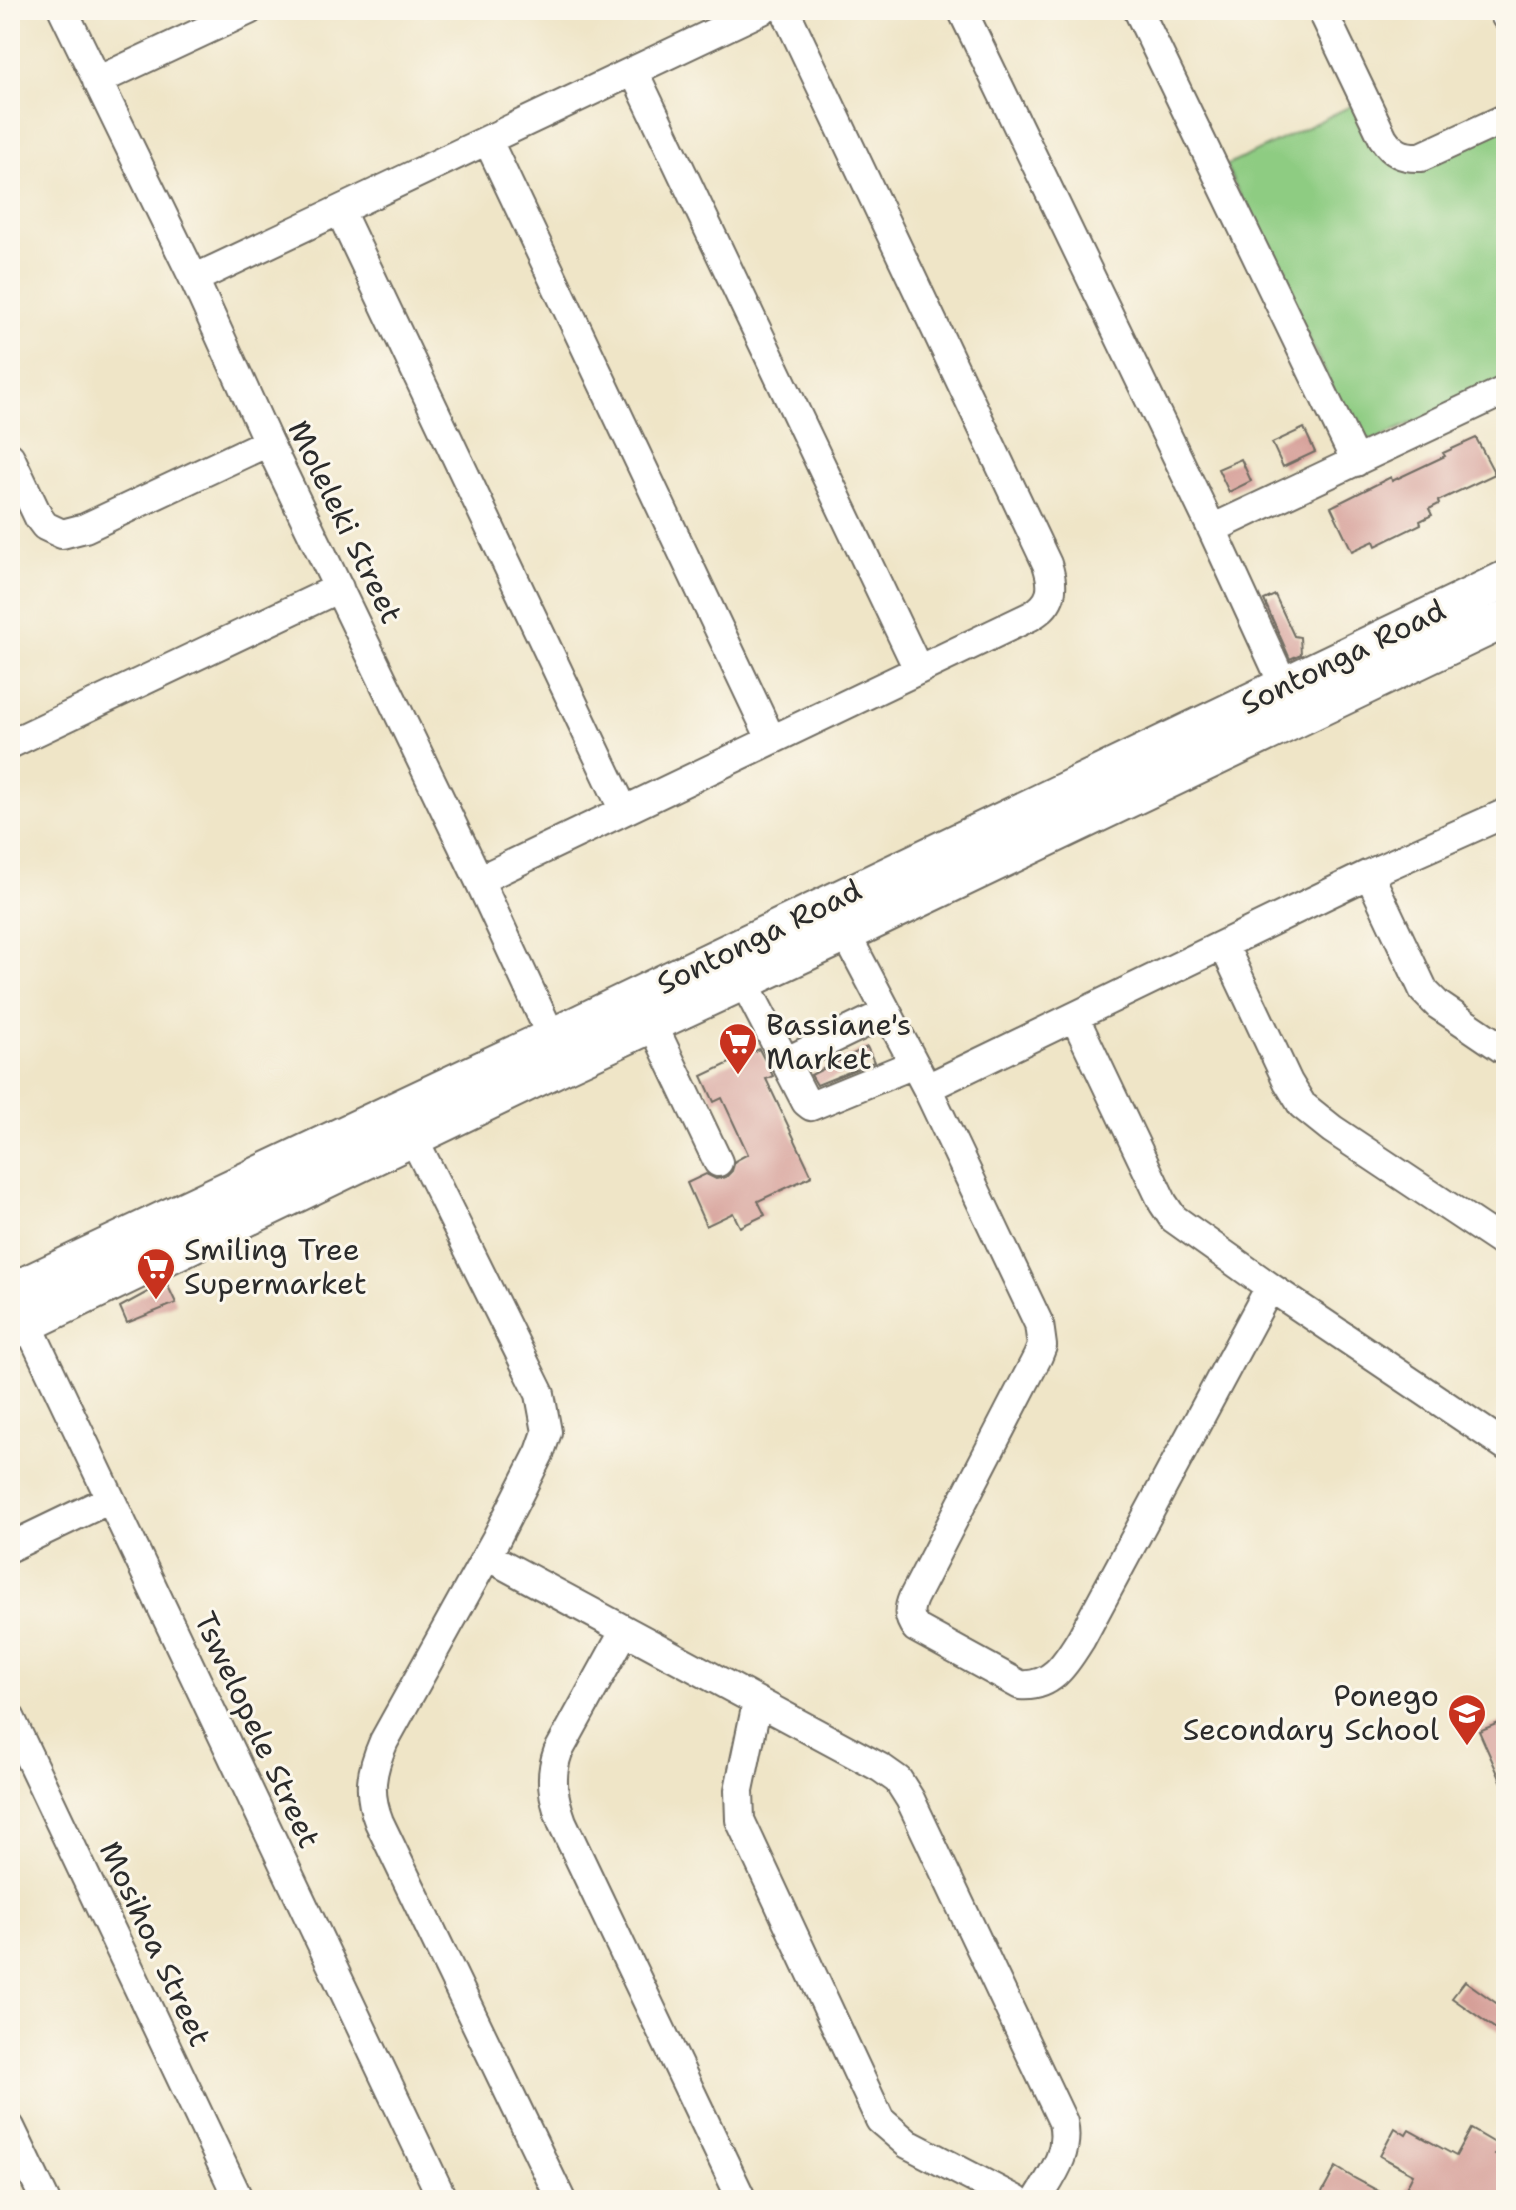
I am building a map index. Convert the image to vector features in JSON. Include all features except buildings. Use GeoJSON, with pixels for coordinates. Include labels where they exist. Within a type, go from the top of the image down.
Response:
{"type":"FeatureCollection","features":[{"type":"Feature","properties":{"kind":"main road","name":"Sontonga Road"},"geometry":{"type":"LineString","coordinates":[[558,1051],[652,1023],[743,980],[838,919],[1284,685],[1506,579]]}},
{"type":"Feature","properties":{"kind":"main road","name":"Sontonga Road"},"geometry":{"type":"LineString","coordinates":[[14,1306],[838,919],[1300,718],[1506,619]]}},
{"type":"Feature","properties":{"kind":"street","name":"Moleleki Street"},"geometry":{"type":"LineString","coordinates":[[63,10],[194,279],[268,442],[558,1051]]}},
{"type":"Feature","properties":{"kind":"street"},"geometry":{"type":"LineString","coordinates":[[97,81],[249,10]]}},
{"type":"Feature","properties":{"kind":"street"},"geometry":{"type":"LineString","coordinates":[[194,279],[762,10]]}},
{"type":"Feature","properties":{"kind":"street"},"geometry":{"type":"LineString","coordinates":[[479,880],[1042,609],[1052,591],[1052,579],[785,10]]}},
{"type":"Feature","properties":{"kind":"street"},"geometry":{"type":"LineString","coordinates":[[962,10],[1300,718]]}},
{"type":"Feature","properties":{"kind":"street"},"geometry":{"type":"LineString","coordinates":[[1138,10],[1356,462]]}},
{"type":"Feature","properties":{"kind":"street"},"geometry":{"type":"LineString","coordinates":[[1322,10],[1383,138],[1396,153],[1421,157],[1506,118]]}},
{"type":"Feature","properties":{"kind":"street"},"geometry":{"type":"LineString","coordinates":[[1503,10],[1506,17]]}},
{"type":"Feature","properties":{"kind":"street"},"geometry":{"type":"LineString","coordinates":[[634,72],[918,669]]}},
{"type":"Feature","properties":{"kind":"street"},"geometry":{"type":"LineString","coordinates":[[488,141],[771,739]]}},
{"type":"Feature","properties":{"kind":"street"},"geometry":{"type":"LineString","coordinates":[[340,211],[623,809]]}},
{"type":"Feature","properties":{"kind":"street"},"geometry":{"type":"LineString","coordinates":[[1212,529],[1506,390]]}},
{"type":"Feature","properties":{"kind":"street"},"geometry":{"type":"LineString","coordinates":[[10,457],[39,518],[45,526],[62,534],[85,528],[268,442]]}},
{"type":"Feature","properties":{"kind":"street"},"geometry":{"type":"LineString","coordinates":[[10,744],[339,588]]}},
{"type":"Feature","properties":{"kind":"street"},"geometry":{"type":"LineString","coordinates":[[743,980],[806,1102],[813,1107],[920,1076],[1075,1018],[1369,874],[1506,813]]}},
{"type":"Feature","properties":{"kind":"street"},"geometry":{"type":"LineString","coordinates":[[1369,874],[1424,991],[1438,1005],[1506,1051]]}},
{"type":"Feature","properties":{"kind":"street"},"geometry":{"type":"LineString","coordinates":[[838,919],[920,1076],[1042,1336],[1038,1356],[909,1608],[909,1618],[916,1628],[1020,1685],[1031,1686],[1054,1676],[1081,1639],[1270,1287]]}},
{"type":"Feature","properties":{"kind":"street"},"geometry":{"type":"LineString","coordinates":[[1224,946],[1302,1105],[1332,1129],[1506,1245]]}},
{"type":"Feature","properties":{"kind":"street"},"geometry":{"type":"LineString","coordinates":[[785,1062],[886,1013]]}},
{"type":"Feature","properties":{"kind":"street"},"geometry":{"type":"LineString","coordinates":[[1075,1018],[1168,1211],[1182,1225],[1506,1446]]}},
{"type":"Feature","properties":{"kind":"street"},"geometry":{"type":"LineString","coordinates":[[652,1023],[718,1162]]}},
{"type":"Feature","properties":{"kind":"street"},"geometry":{"type":"LineString","coordinates":[[406,1124],[534,1382],[546,1418],[547,1432],[540,1452],[487,1556],[384,1741],[372,1773],[370,1796],[379,1822],[561,2200]]}},
{"type":"Feature","properties":{"kind":"street","name":"Tswelopele Street"},"geometry":{"type":"LineString","coordinates":[[14,1306],[110,1499],[443,2200]]}},
{"type":"Feature","properties":{"kind":"street"},"geometry":{"type":"LineString","coordinates":[[10,1547],[110,1499]]}},
{"type":"Feature","properties":{"kind":"street"},"geometry":{"type":"LineString","coordinates":[[487,1556],[898,1780],[910,1799],[1063,2122],[1066,2139],[1063,2154],[1037,2200]]}},
{"type":"Feature","properties":{"kind":"street"},"geometry":{"type":"LineString","coordinates":[[624,1632],[558,1752],[553,1772],[553,1792],[562,1822],[742,2200]]}},
{"type":"Feature","properties":{"kind":"street"},"geometry":{"type":"LineString","coordinates":[[757,1703],[739,1790],[740,1820],[880,2120],[908,2144],[1016,2200]]}},
{"type":"Feature","properties":{"kind":"street","name":"Mosihoa Street"},"geometry":{"type":"LineString","coordinates":[[10,1717],[239,2200]]}},
{"type":"Feature","properties":{"kind":"street"},"geometry":{"type":"LineString","coordinates":[[13,2140],[40,2198]]}},
{"type":"Feature","properties":{"kind":"green space"},"geometry":{"type":"Polygon","coordinates":[[[1357,103],[1385,153],[1506,127],[1506,381],[1372,441],[1353,431],[1226,166],[1357,103]]]}},
{"type":"Feature","properties":{"kind":"place","name":"Bassiane's Market"},"geometry":{"type":"Point","coordinates":[738,1076]}},
{"type":"Feature","properties":{"kind":"place","name":"Smiling Tree Supermarket"},"geometry":{"type":"Point","coordinates":[156,1301]}},
{"type":"Feature","properties":{"kind":"place","name":"Ponego Secondary School"},"geometry":{"type":"Point","coordinates":[1467,1747]}}]}
